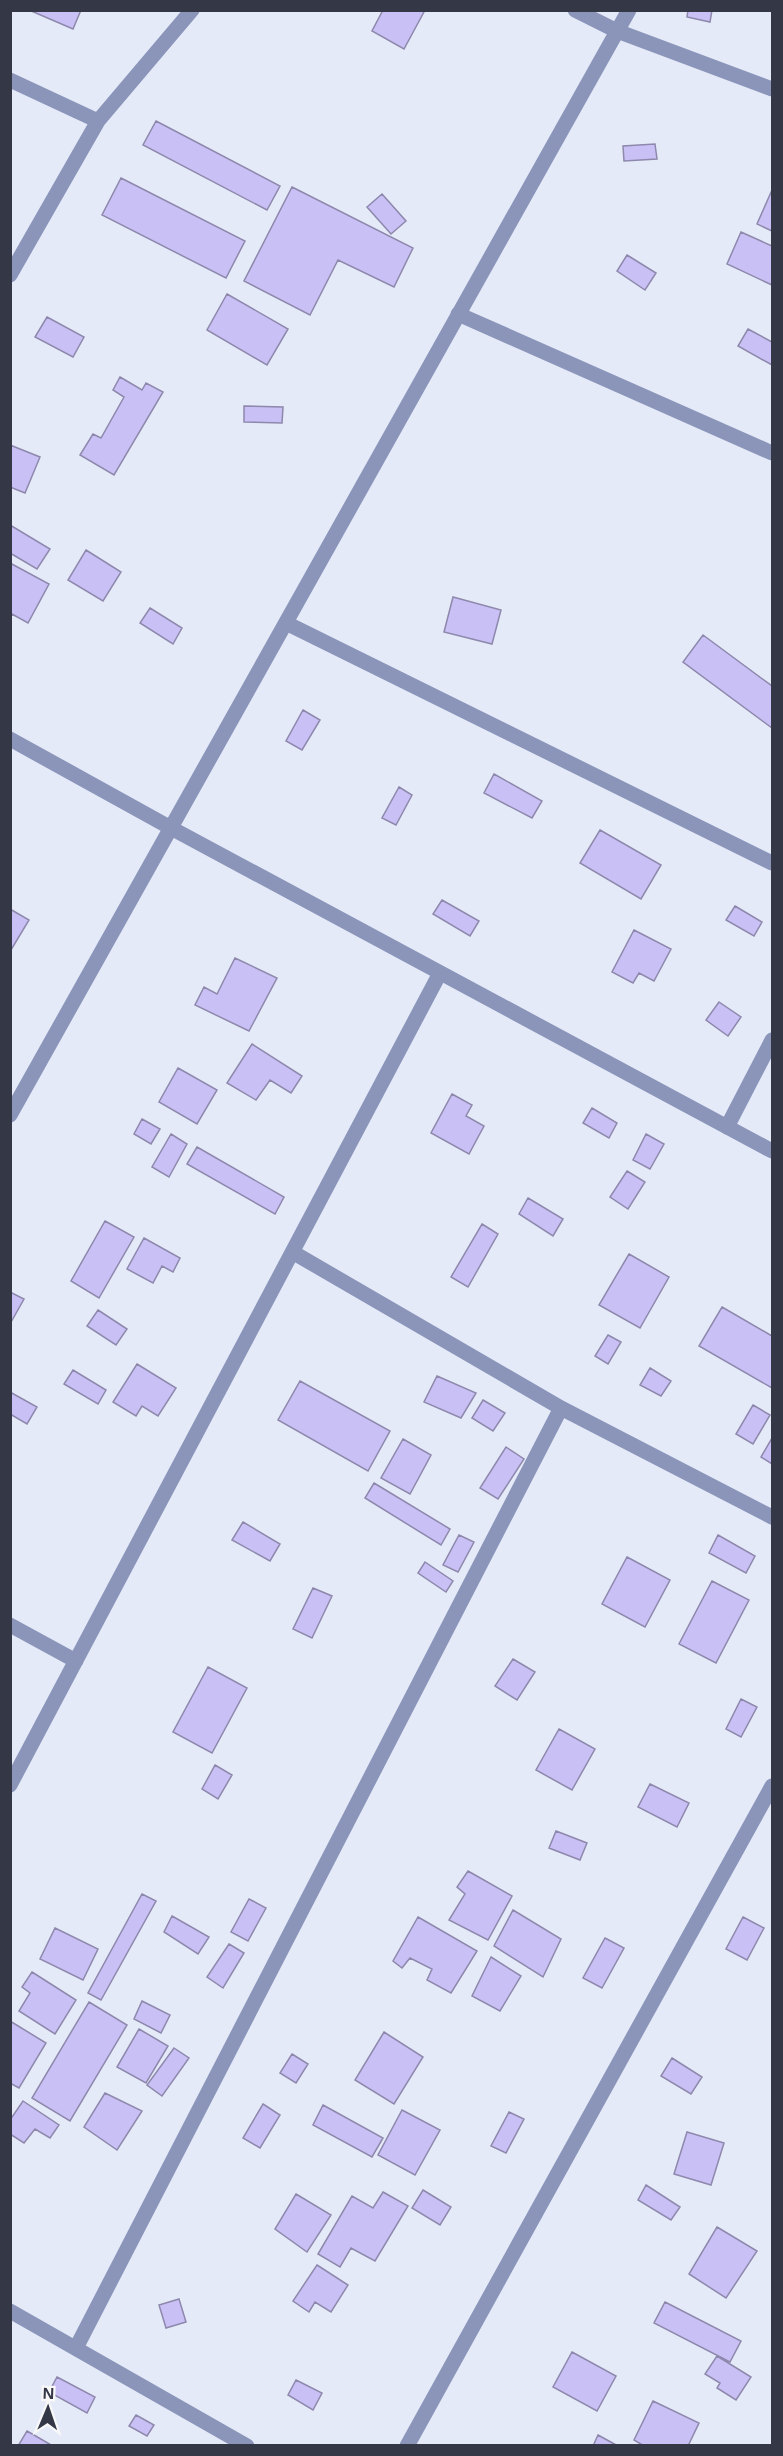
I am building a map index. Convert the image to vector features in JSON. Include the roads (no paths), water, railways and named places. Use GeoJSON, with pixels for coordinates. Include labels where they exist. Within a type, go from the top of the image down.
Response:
{"type":"FeatureCollection","features":[{"type":"Feature","properties":{"kind":"street"},"geometry":{"type":"LineString","coordinates":[[10,275],[98,121],[192,10]]}},
{"type":"Feature","properties":{"kind":"street"},"geometry":{"type":"LineString","coordinates":[[575,10],[617,31],[772,89]]}},
{"type":"Feature","properties":{"kind":"street"},"geometry":{"type":"LineString","coordinates":[[10,1115],[629,10]]}},
{"type":"Feature","properties":{"kind":"street"},"geometry":{"type":"LineString","coordinates":[[10,80],[98,121]]}},
{"type":"Feature","properties":{"kind":"street"},"geometry":{"type":"LineString","coordinates":[[459,314],[772,453]]}},
{"type":"Feature","properties":{"kind":"street"},"geometry":{"type":"LineString","coordinates":[[285,623],[772,863]]}},
{"type":"Feature","properties":{"kind":"street"},"geometry":{"type":"LineString","coordinates":[[10,739],[772,1151]]}},
{"type":"Feature","properties":{"kind":"street"},"geometry":{"type":"LineString","coordinates":[[10,1785],[294,1253],[440,973]]}},
{"type":"Feature","properties":{"kind":"street"},"geometry":{"type":"LineString","coordinates":[[727,1127],[772,1040]]}},
{"type":"Feature","properties":{"kind":"street"},"geometry":{"type":"LineString","coordinates":[[294,1253],[561,1408],[772,1517]]}},
{"type":"Feature","properties":{"kind":"street"},"geometry":{"type":"LineString","coordinates":[[76,2348],[561,1408]]}},
{"type":"Feature","properties":{"kind":"street"},"geometry":{"type":"LineString","coordinates":[[10,1625],[76,1661]]}},
{"type":"Feature","properties":{"kind":"street"},"geometry":{"type":"LineString","coordinates":[[407,2445],[772,1786]]}},
{"type":"Feature","properties":{"kind":"street"},"geometry":{"type":"LineString","coordinates":[[10,2311],[247,2445]]}}]}
